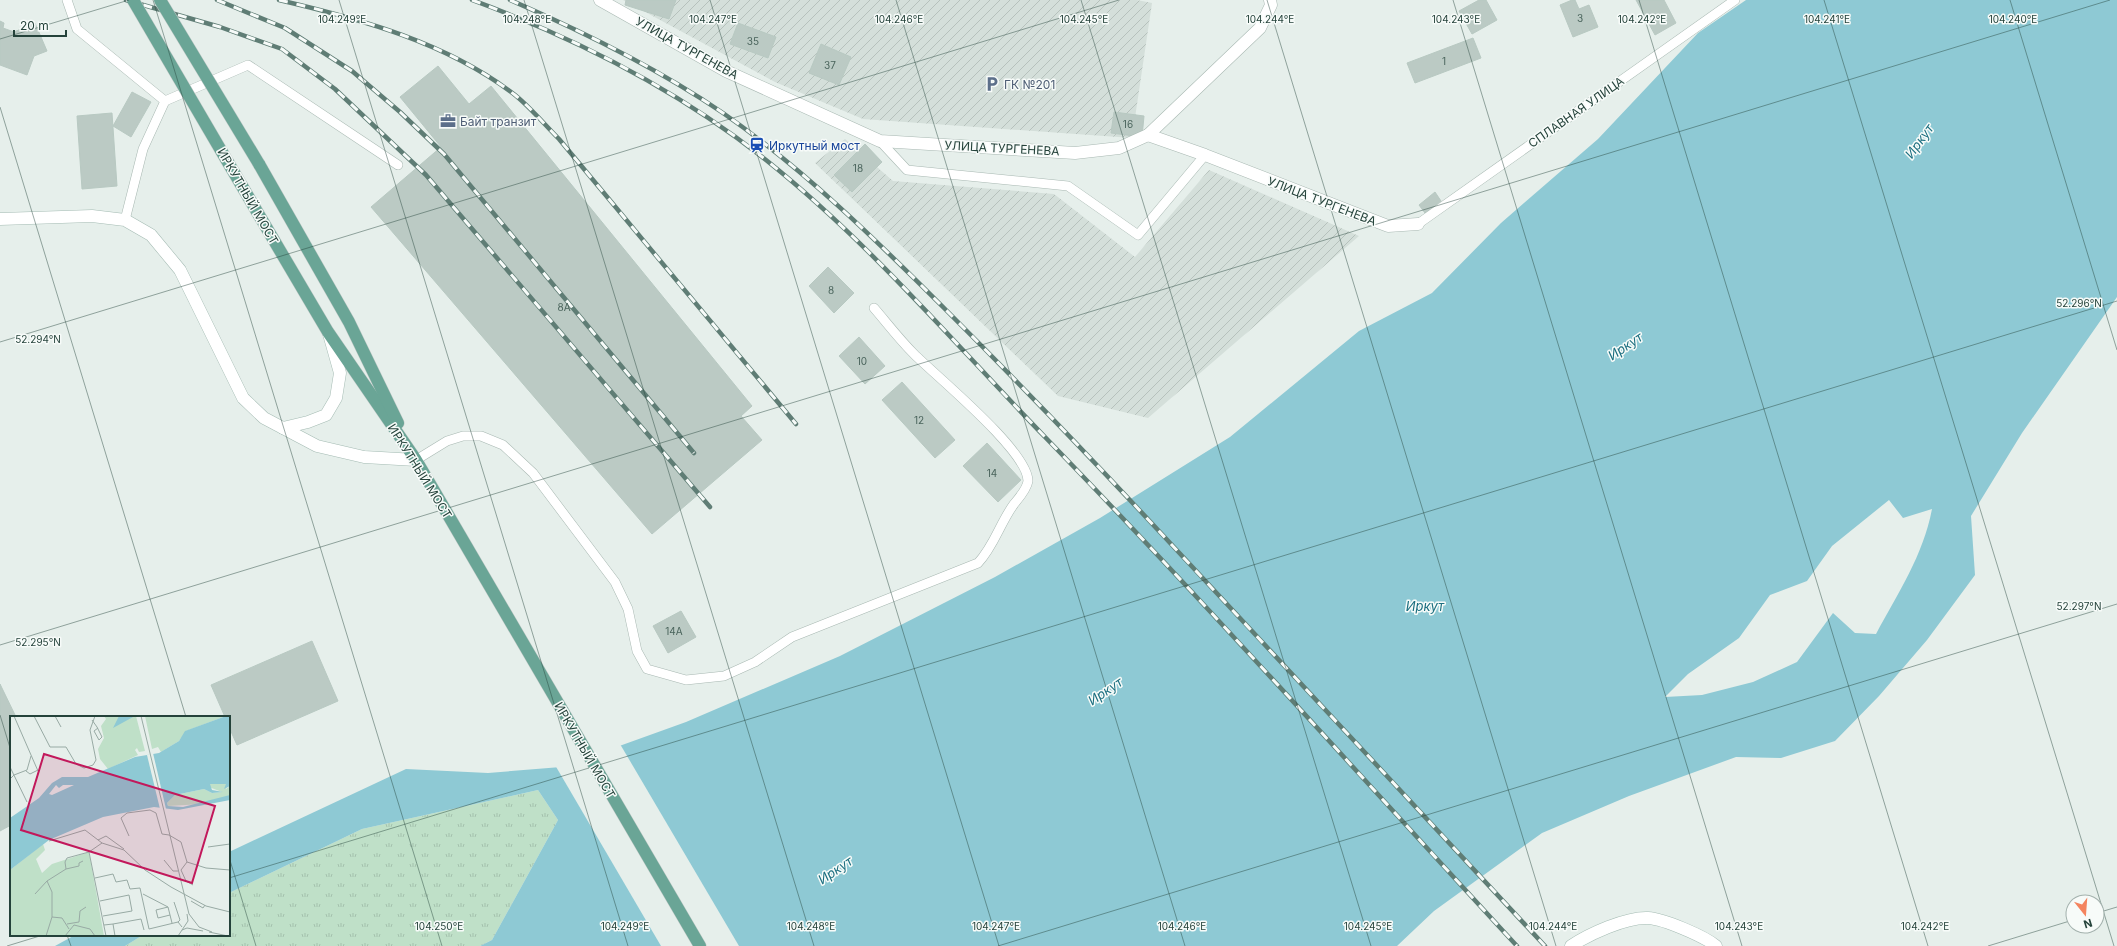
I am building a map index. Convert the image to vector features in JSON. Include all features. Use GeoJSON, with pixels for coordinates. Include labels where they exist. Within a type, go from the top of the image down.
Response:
{"type":"FeatureCollection","features":[{"type":"Feature","properties":{"kind":"main road","name":"ИРКУТНЫЙ МОСТ"},"geometry":{"type":"LineString","coordinates":[[133,0],[328,332],[416,460],[700,946]]}},
{"type":"Feature","properties":{"kind":"main road","name":"ИРКУТНЫЙ МОСТ"},"geometry":{"type":"LineString","coordinates":[[160,0],[259,164],[349,322],[416,460]]}},
{"type":"Feature","properties":{"kind":"street","name":"УЛИЦА ТУРГЕНЕВА"},"geometry":{"type":"LineString","coordinates":[[600,0],[726,71],[880,141],[1075,153],[1119,148],[1148,135],[1205,155],[1388,226],[1418,224]]}},
{"type":"Feature","properties":{"kind":"street"},"geometry":{"type":"LineString","coordinates":[[1148,135],[1260,28],[1271,5],[1270,0]]}},
{"type":"Feature","properties":{"kind":"street"},"geometry":{"type":"LineString","coordinates":[[0,219],[92,216],[125,220],[152,235],[180,270],[244,398],[264,418],[324,448],[364,457],[416,460]]}},
{"type":"Feature","properties":{"kind":"street"},"geometry":{"type":"LineString","coordinates":[[283,428],[308,422],[326,415],[336,398],[340,374],[328,332]]}},
{"type":"Feature","properties":{"kind":"street"},"geometry":{"type":"LineString","coordinates":[[1571,946],[1584,937],[1614,925],[1648,918],[1683,928],[1716,946]]}},
{"type":"Feature","properties":{"kind":"lane"},"geometry":{"type":"LineString","coordinates":[[67,0],[77,29],[165,101]]}},
{"type":"Feature","properties":{"kind":"lane","name":"СПЛАВНАЯ УЛИЦА"},"geometry":{"type":"LineString","coordinates":[[1418,224],[1735,0]]}},
{"type":"Feature","properties":{"kind":"lane"},"geometry":{"type":"LineString","coordinates":[[125,220],[143,149],[165,101],[248,65],[398,164]]}},
{"type":"Feature","properties":{"kind":"lane"},"geometry":{"type":"LineString","coordinates":[[880,141],[907,170],[1068,186],[1138,235],[1205,155]]}},
{"type":"Feature","properties":{"kind":"lane"},"geometry":{"type":"LineString","coordinates":[[416,460],[447,441],[463,436],[481,436],[504,445],[533,473],[615,582],[628,609],[637,651],[647,669],[686,680],[724,676],[755,662],[792,637],[978,563],[989,552],[1004,518],[1024,490],[1028,481],[1022,464],[1004,439],[912,352],[874,308]]}},
{"type":"Feature","properties":{"kind":"shaded area"},"geometry":{"type":"Polygon","coordinates":[[[623,0],[1137,0],[1152,3],[1132,138],[863,119],[775,82],[623,0]]]}},
{"type":"Feature","properties":{"kind":"shaded area"},"geometry":{"type":"Polygon","coordinates":[[[845,139],[893,181],[1054,194],[1135,257],[1209,170],[1359,236],[1148,418],[1058,396],[815,163],[845,139]]]}},
{"type":"Feature","properties":{"kind":"green space"},"geometry":{"type":"Polygon","coordinates":[[[538,790],[558,820],[492,940],[480,946],[125,946],[141,936],[230,936],[230,893],[362,829],[538,790]]]}},
{"type":"Feature","properties":{"kind":"water","name":"Иркут"},"geometry":{"type":"Polygon","coordinates":[[[1746,0],[2117,0],[2117,297],[2022,433],[1971,516],[1975,575],[1927,640],[1879,696],[1835,741],[1781,758],[1736,757],[1629,796],[1542,833],[1434,911],[1397,946],[480,946],[492,940],[558,820],[538,790],[362,829],[230,893],[230,852],[406,769],[488,773],[561,767],[686,722],[840,656],[995,577],[1100,518],[1230,437],[1359,331],[1432,293],[1501,223],[1598,139],[1698,33],[1746,0]],[[1889,500],[1832,546],[1807,581],[1770,595],[1739,638],[1688,674],[1665,697],[1702,695],[1753,682],[1797,662],[1833,613],[1855,633],[1876,634],[1909,574],[1923,543],[1932,509],[1903,518],[1889,500]]]}},
{"type":"Feature","properties":{"kind":"water"},"geometry":{"type":"Polygon","coordinates":[[[73,936],[141,936],[125,946],[55,946],[73,936]]]}},
{"type":"Feature","properties":{"kind":"pier"},"geometry":{"type":"Polygon","coordinates":[[[620,744],[739,946],[661,946],[555,765],[620,744]]]}},
{"type":"Feature","properties":{"kind":"building"},"geometry":{"type":"Polygon","coordinates":[[[626,0],[676,0],[669,19],[625,5],[626,0]]]}},
{"type":"Feature","properties":{"kind":"building"},"geometry":{"type":"Polygon","coordinates":[[[1479,0],[1486,0],[1497,20],[1472,34],[1459,11],[1479,0]]]}},
{"type":"Feature","properties":{"kind":"building"},"geometry":{"type":"Polygon","coordinates":[[[1575,0],[1579,9],[1589,5],[1598,27],[1573,37],[1560,5],[1575,0]]]}},
{"type":"Feature","properties":{"kind":"building"},"geometry":{"type":"Polygon","coordinates":[[[1636,0],[1664,0],[1676,23],[1655,35],[1636,0]]]}},
{"type":"Feature","properties":{"kind":"building"},"geometry":{"type":"Polygon","coordinates":[[[0,21],[4,23],[3,28],[14,32],[35,23],[47,51],[34,56],[27,75],[0,65],[0,21]]]}},
{"type":"Feature","properties":{"kind":"building"},"geometry":{"type":"Polygon","coordinates":[[[738,23],[776,37],[768,58],[730,44],[738,23]]]}},
{"type":"Feature","properties":{"kind":"building"},"geometry":{"type":"Polygon","coordinates":[[[1473,38],[1481,58],[1415,83],[1407,63],[1473,38]]]}},
{"type":"Feature","properties":{"kind":"building"},"geometry":{"type":"Polygon","coordinates":[[[821,44],[851,57],[839,85],[809,73],[821,44]]]}},
{"type":"Feature","properties":{"kind":"building"},"geometry":{"type":"Polygon","coordinates":[[[438,66],[469,104],[491,86],[752,406],[741,416],[762,440],[652,534],[371,207],[441,147],[400,97],[438,66]]]}},
{"type":"Feature","properties":{"kind":"building"},"geometry":{"type":"Polygon","coordinates":[[[132,92],[151,102],[131,137],[113,126],[132,92]]]}},
{"type":"Feature","properties":{"kind":"building"},"geometry":{"type":"Polygon","coordinates":[[[1114,112],[1144,116],[1142,137],[1111,133],[1114,112]]]}},
{"type":"Feature","properties":{"kind":"building"},"geometry":{"type":"Polygon","coordinates":[[[112,113],[117,186],[82,189],[77,116],[112,113]]]}},
{"type":"Feature","properties":{"kind":"building"},"geometry":{"type":"Polygon","coordinates":[[[865,144],[882,162],[852,192],[834,175],[865,144]]]}},
{"type":"Feature","properties":{"kind":"building"},"geometry":{"type":"Polygon","coordinates":[[[1435,192],[1441,201],[1425,213],[1419,205],[1435,192]]]}},
{"type":"Feature","properties":{"kind":"building"},"geometry":{"type":"Polygon","coordinates":[[[828,267],[854,293],[834,313],[809,286],[828,267]]]}},
{"type":"Feature","properties":{"kind":"building"},"geometry":{"type":"Polygon","coordinates":[[[859,337],[885,366],[865,384],[839,356],[859,337]]]}},
{"type":"Feature","properties":{"kind":"building"},"geometry":{"type":"Polygon","coordinates":[[[902,382],[955,440],[935,458],[882,400],[902,382]]]}},
{"type":"Feature","properties":{"kind":"building"},"geometry":{"type":"Polygon","coordinates":[[[987,443],[1021,480],[998,502],[963,466],[987,443]]]}},
{"type":"Feature","properties":{"kind":"building"},"geometry":{"type":"Polygon","coordinates":[[[681,611],[696,637],[668,653],[653,626],[681,611]]]}},
{"type":"Feature","properties":{"kind":"building"},"geometry":{"type":"Polygon","coordinates":[[[312,641],[338,701],[237,745],[230,729],[230,716],[225,716],[211,685],[312,641]]]}},
{"type":"Feature","properties":{"kind":"building"},"geometry":{"type":"Polygon","coordinates":[[[0,684],[16,716],[10,716],[10,826],[0,831],[0,684]]]}},
{"type":"Feature","properties":{"kind":"railway"},"geometry":{"type":"LineString","coordinates":[[126,0],[220,27],[282,49],[335,89],[426,175],[710,507]]}},
{"type":"Feature","properties":{"kind":"railway"},"geometry":{"type":"LineString","coordinates":[[217,0],[285,28],[352,71],[400,112],[444,154],[694,453]]}},
{"type":"Feature","properties":{"kind":"railway"},"geometry":{"type":"LineString","coordinates":[[279,0],[310,7],[372,25],[433,47],[489,77],[515,95],[559,139],[796,424]]}},
{"type":"Feature","properties":{"kind":"railway"},"geometry":{"type":"LineString","coordinates":[[472,0],[550,32],[626,68],[698,111],[766,160],[804,192],[876,259],[1105,500],[1224,626],[1517,946]]}},
{"type":"Feature","properties":{"kind":"railway"},"geometry":{"type":"LineString","coordinates":[[510,0],[593,38],[646,66],[698,97],[723,113],[783,158],[839,207],[946,310],[1080,447],[1545,946]]}},
{"type":"Feature","properties":{"kind":"place","name":"ГК №201"},"geometry":{"type":"Point","coordinates":[992,84]}},
{"type":"Feature","properties":{"kind":"place","name":"Байт транзит"},"geometry":{"type":"Point","coordinates":[448,121]}},
{"type":"Feature","properties":{"kind":"place","name":"Иркутный мост"},"geometry":{"type":"Point","coordinates":[757,145]}}]}
